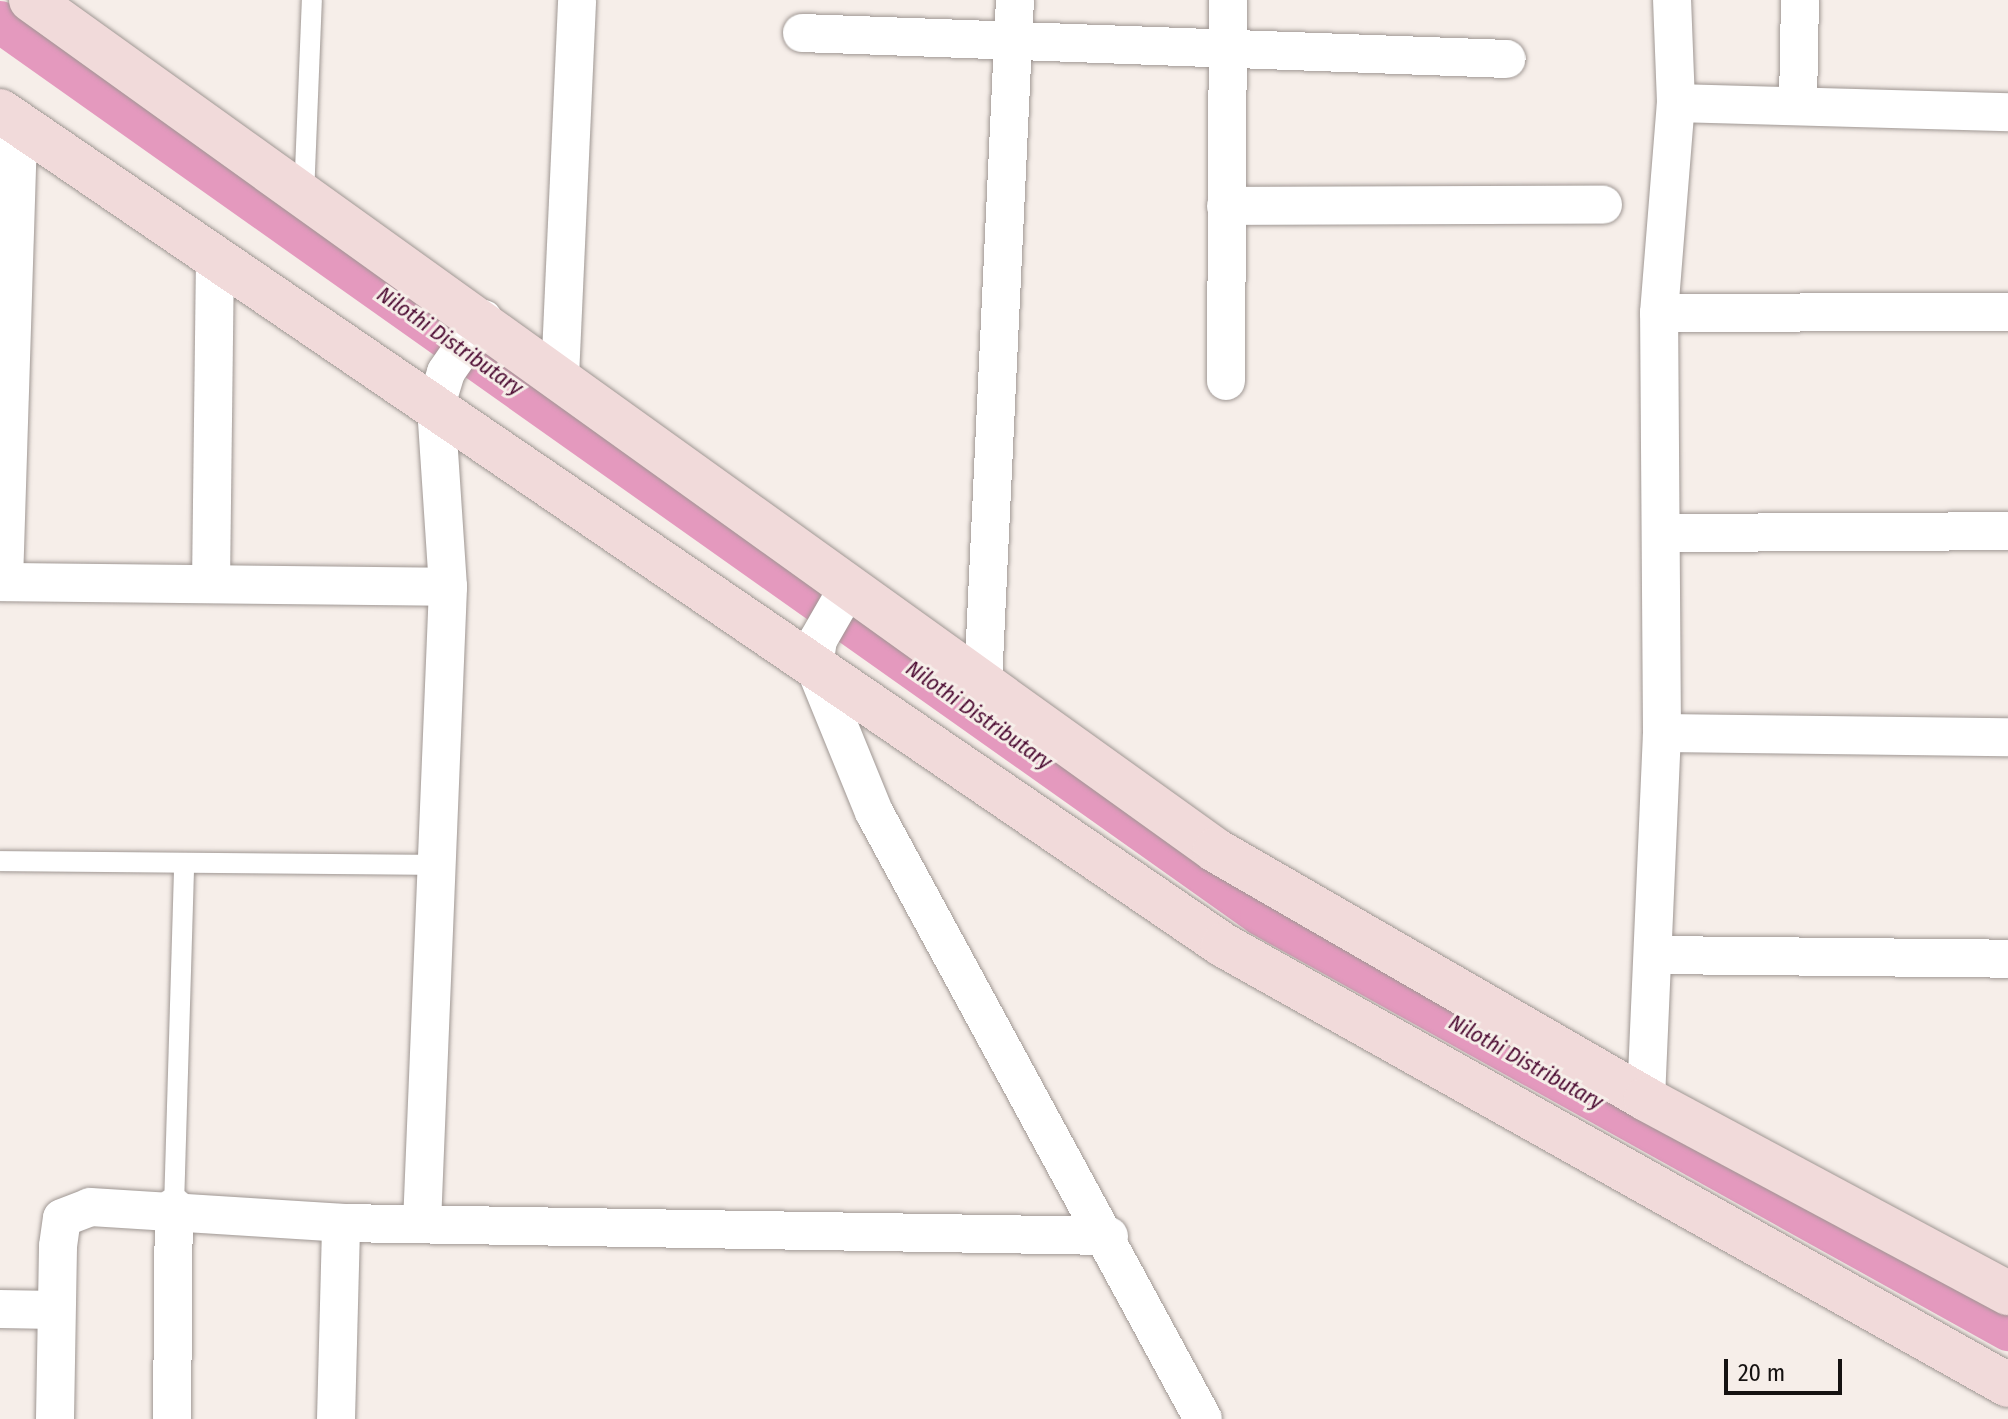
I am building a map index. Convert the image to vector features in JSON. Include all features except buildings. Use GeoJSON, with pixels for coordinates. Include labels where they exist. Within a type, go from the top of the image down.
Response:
{"type":"FeatureCollection","features":[{"type":"Feature","properties":{"kind":"street"},"geometry":{"type":"LineString","coordinates":[[31,0],[304,196],[475,327],[560,377],[844,593],[983,683],[1215,850],[1646,1099],[2008,1293]]}},
{"type":"Feature","properties":{"kind":"street"},"geometry":{"type":"LineString","coordinates":[[560,377],[577,0]]}},
{"type":"Feature","properties":{"kind":"street"},"geometry":{"type":"LineString","coordinates":[[983,683],[1015,0]]}},
{"type":"Feature","properties":{"kind":"street"},"geometry":{"type":"LineString","coordinates":[[1226,381],[1228,0]]}},
{"type":"Feature","properties":{"kind":"street"},"geometry":{"type":"LineString","coordinates":[[1646,1099],[1655,955],[1662,733],[1664,533],[1659,313],[1676,103],[1672,0]]}},
{"type":"Feature","properties":{"kind":"street"},"geometry":{"type":"LineString","coordinates":[[1798,103],[1800,0]]}},
{"type":"Feature","properties":{"kind":"street"},"geometry":{"type":"LineString","coordinates":[[802,33],[1227,53],[1507,59]]}},
{"type":"Feature","properties":{"kind":"street"},"geometry":{"type":"LineString","coordinates":[[1676,103],[1798,103],[2008,112]]}},
{"type":"Feature","properties":{"kind":"street"},"geometry":{"type":"LineString","coordinates":[[9,117],[215,257],[441,389],[816,652],[1223,945],[2008,1385]]}},
{"type":"Feature","properties":{"kind":"street"},"geometry":{"type":"LineString","coordinates":[[9,117],[2,582],[448,587]]}},
{"type":"Feature","properties":{"kind":"street"},"geometry":{"type":"LineString","coordinates":[[1226,206],[1603,205]]}},
{"type":"Feature","properties":{"kind":"street"},"geometry":{"type":"LineString","coordinates":[[211,584],[215,257]]}},
{"type":"Feature","properties":{"kind":"street"},"geometry":{"type":"LineString","coordinates":[[1659,313],[2008,312]]}},
{"type":"Feature","properties":{"kind":"street"},"geometry":{"type":"LineString","coordinates":[[422,1224],[448,587],[441,389],[475,327]]}},
{"type":"Feature","properties":{"kind":"street"},"geometry":{"type":"LineString","coordinates":[[1664,533],[2008,531]]}},
{"type":"Feature","properties":{"kind":"street"},"geometry":{"type":"LineString","coordinates":[[844,593],[816,652],[921,908],[1109,1236],[1203,1419]]}},
{"type":"Feature","properties":{"kind":"street"},"geometry":{"type":"LineString","coordinates":[[1662,733],[2008,737]]}},
{"type":"Feature","properties":{"kind":"street"},"geometry":{"type":"LineString","coordinates":[[1655,955],[2008,959]]}},
{"type":"Feature","properties":{"kind":"street"},"geometry":{"type":"LineString","coordinates":[[55,1419],[56,1310],[62,1218],[90,1207],[174,1207],[341,1223],[1109,1236]]}},
{"type":"Feature","properties":{"kind":"street"},"geometry":{"type":"LineString","coordinates":[[172,1419],[174,1207]]}},
{"type":"Feature","properties":{"kind":"street"},"geometry":{"type":"LineString","coordinates":[[336,1419],[341,1223]]}},
{"type":"Feature","properties":{"kind":"street"},"geometry":{"type":"LineString","coordinates":[[0,1309],[56,1310]]}},
{"type":"Feature","properties":{"kind":"lane"},"geometry":{"type":"LineString","coordinates":[[304,196],[312,0]]}},
{"type":"Feature","properties":{"kind":"lane"},"geometry":{"type":"LineString","coordinates":[[0,861],[437,865]]}},
{"type":"Feature","properties":{"kind":"lane"},"geometry":{"type":"LineString","coordinates":[[174,1207],[184,863]]}},
{"type":"Feature","properties":{"kind":"waterway","name":"Nilothi Distributary"},"geometry":{"type":"LineString","coordinates":[[0,22],[1261,915],[2008,1330]]}}]}
